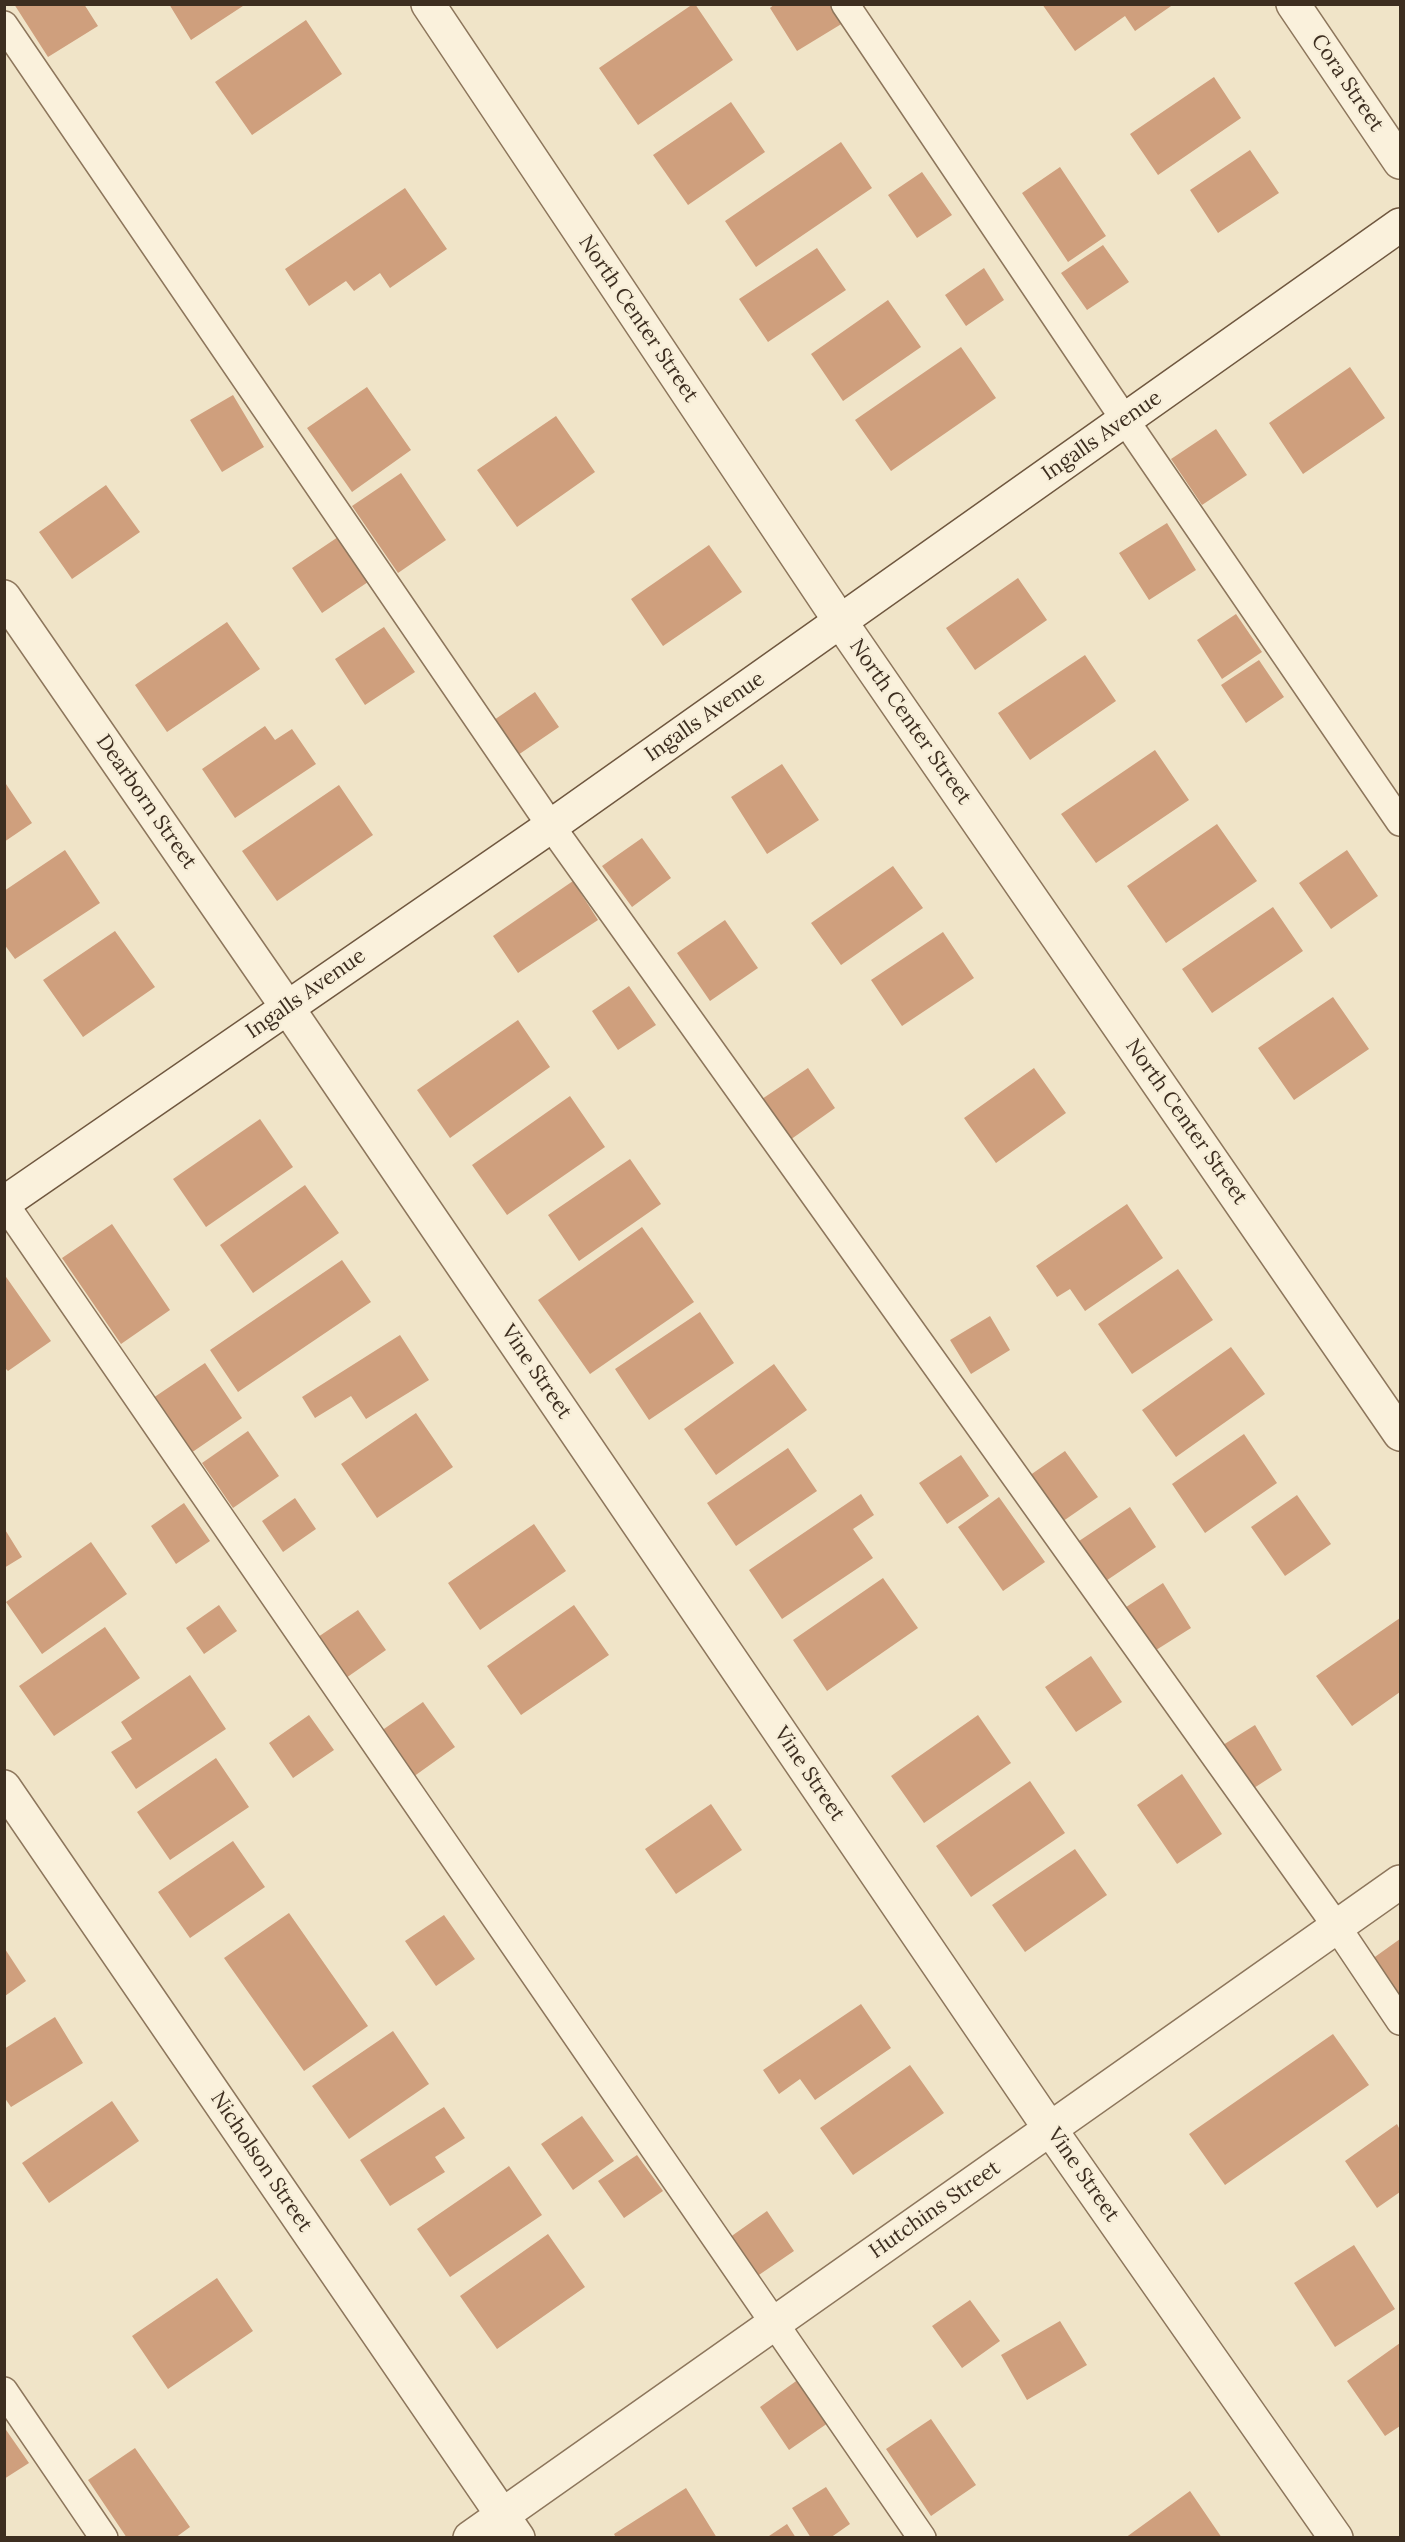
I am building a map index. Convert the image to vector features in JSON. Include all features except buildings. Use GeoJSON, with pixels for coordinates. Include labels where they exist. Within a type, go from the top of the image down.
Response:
{"type":"FeatureCollection","features":[{"type":"Feature","properties":{"kind":"street","name":"North Center Street"},"geometry":{"type":"LineString","coordinates":[[428,4],[840,621],[1401,1434]]}},
{"type":"Feature","properties":{"kind":"street","name":"Cora Street"},"geometry":{"type":"LineString","coordinates":[[1293,4],[1401,162]]}},
{"type":"Feature","properties":{"kind":"street","name":"Ingalls Avenue"},"geometry":{"type":"LineString","coordinates":[[5,1203],[551,826],[1401,225]]}},
{"type":"Feature","properties":{"kind":"street","name":"Dearborn Street"},"geometry":{"type":"LineString","coordinates":[[4,597],[287,1007]]}},
{"type":"Feature","properties":{"kind":"street","name":"Vine Street"},"geometry":{"type":"LineString","coordinates":[[287,1007],[1050,2129],[1336,2538]]}},
{"type":"Feature","properties":{"kind":"street","name":"Nicholson Street"},"geometry":{"type":"LineString","coordinates":[[4,1787],[510,2526]]}},
{"type":"Feature","properties":{"kind":"street","name":"Hutchins Street"},"geometry":{"type":"LineString","coordinates":[[470,2538],[510,2526],[774,2323],[1401,1882]]}},
{"type":"Feature","properties":{"kind":"lane"},"geometry":{"type":"LineString","coordinates":[[845,4],[1125,420],[1401,822]]}},
{"type":"Feature","properties":{"kind":"lane"},"geometry":{"type":"LineString","coordinates":[[4,25],[551,826],[1337,1927],[1401,2021]]}},
{"type":"Feature","properties":{"kind":"lane"},"geometry":{"type":"LineString","coordinates":[[5,1203],[922,2538]]}},
{"type":"Feature","properties":{"kind":"lane"},"geometry":{"type":"LineString","coordinates":[[4,2391],[104,2538]]}}]}
